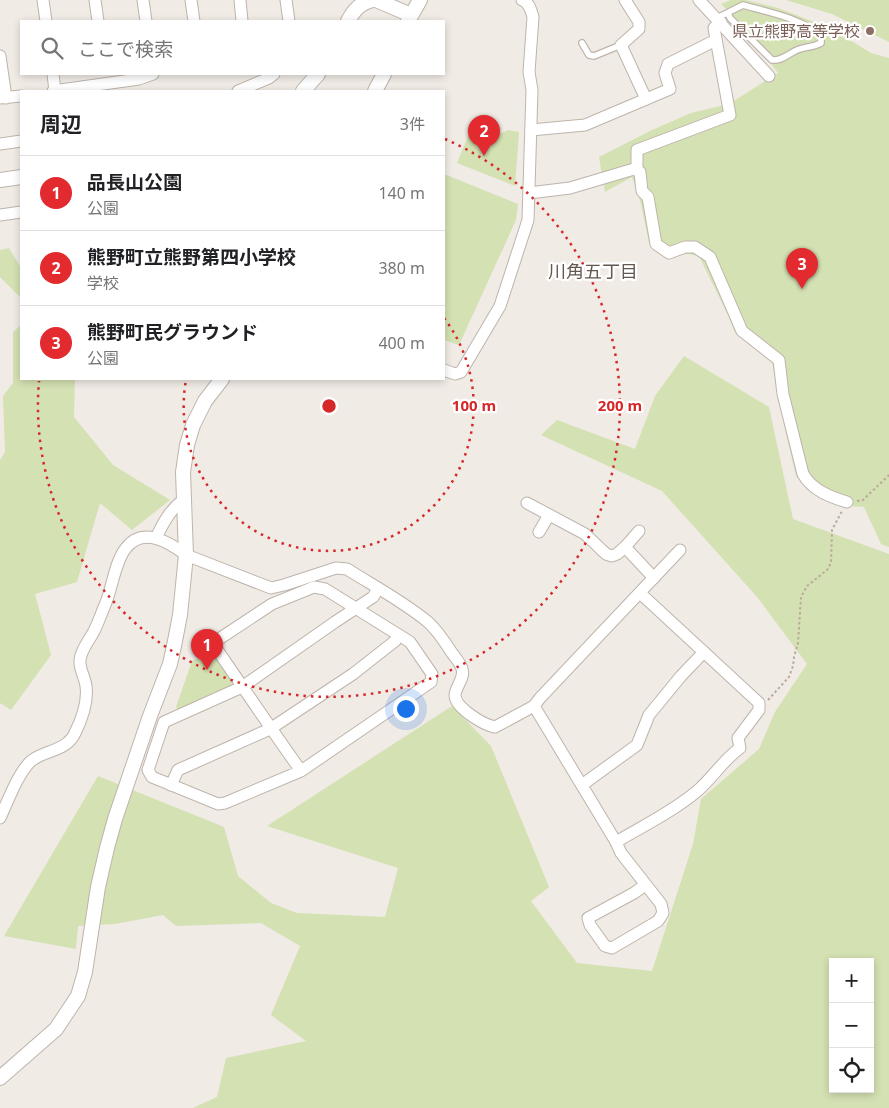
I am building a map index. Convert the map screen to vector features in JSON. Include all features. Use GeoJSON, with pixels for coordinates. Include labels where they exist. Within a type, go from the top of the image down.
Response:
{"type":"FeatureCollection","features":[{"type":"Feature","properties":{"kind":"street"},"geometry":{"type":"LineString","coordinates":[[43,0],[46,20]]}},
{"type":"Feature","properties":{"kind":"street"},"geometry":{"type":"LineString","coordinates":[[95,0],[98,20]]}},
{"type":"Feature","properties":{"kind":"street"},"geometry":{"type":"LineString","coordinates":[[143,0],[146,20]]}},
{"type":"Feature","properties":{"kind":"street"},"geometry":{"type":"LineString","coordinates":[[191,0],[194,20]]}},
{"type":"Feature","properties":{"kind":"street"},"geometry":{"type":"LineString","coordinates":[[240,0],[242,20]]}},
{"type":"Feature","properties":{"kind":"street"},"geometry":{"type":"LineString","coordinates":[[286,0],[289,20]]}},
{"type":"Feature","properties":{"kind":"street"},"geometry":{"type":"LineString","coordinates":[[349,20],[355,10],[365,2],[374,0],[410,18],[420,0]]}},
{"type":"Feature","properties":{"kind":"street"},"geometry":{"type":"LineString","coordinates":[[445,370],[455,374],[461,372],[500,306],[528,220],[532,90],[530,72],[533,17],[531,9],[522,0]]}},
{"type":"Feature","properties":{"kind":"street"},"geometry":{"type":"LineString","coordinates":[[625,0],[639,22],[639,29],[621,45],[646,99]]}},
{"type":"Feature","properties":{"kind":"street"},"geometry":{"type":"LineString","coordinates":[[699,0],[722,18],[769,76]]}},
{"type":"Feature","properties":{"kind":"street"},"geometry":{"type":"LineString","coordinates":[[636,170],[637,150],[730,114],[714,28],[722,18]]}},
{"type":"Feature","properties":{"kind":"street"},"geometry":{"type":"LineString","coordinates":[[531,130],[585,125],[670,89],[665,73],[668,64],[716,40]]}},
{"type":"Feature","properties":{"kind":"street"},"geometry":{"type":"LineString","coordinates":[[0,56],[3,98],[20,96]]}},
{"type":"Feature","properties":{"kind":"street"},"geometry":{"type":"LineString","coordinates":[[53,75],[54,90]]}},
{"type":"Feature","properties":{"kind":"street"},"geometry":{"type":"LineString","coordinates":[[60,90],[139,79],[150,75]]}},
{"type":"Feature","properties":{"kind":"street"},"geometry":{"type":"LineString","coordinates":[[250,75],[251,87]]}},
{"type":"Feature","properties":{"kind":"street"},"geometry":{"type":"LineString","coordinates":[[241,90],[273,75]]}},
{"type":"Feature","properties":{"kind":"street"},"geometry":{"type":"LineString","coordinates":[[304,90],[317,75]]}},
{"type":"Feature","properties":{"kind":"street"},"geometry":{"type":"LineString","coordinates":[[376,90],[383,75]]}},
{"type":"Feature","properties":{"kind":"street"},"geometry":{"type":"LineString","coordinates":[[0,144],[20,141]]}},
{"type":"Feature","properties":{"kind":"street"},"geometry":{"type":"LineString","coordinates":[[529,193],[570,188],[634,169],[640,172],[642,191],[648,198],[656,244],[669,252],[685,247],[695,247],[710,256],[742,331],[779,360],[783,394],[803,474],[807,481],[827,495],[847,502]]}},
{"type":"Feature","properties":{"kind":"street"},"geometry":{"type":"LineString","coordinates":[[0,180],[20,177]]}},
{"type":"Feature","properties":{"kind":"street"},"geometry":{"type":"LineString","coordinates":[[0,215],[20,212]]}},
{"type":"Feature","properties":{"kind":"street"},"geometry":{"type":"LineString","coordinates":[[0,1078],[56,1029],[78,996],[89,953],[98,887],[115,820],[150,716],[170,664],[180,614],[186,555],[183,472],[193,425],[205,401],[221,380]]}},
{"type":"Feature","properties":{"kind":"street"},"geometry":{"type":"LineString","coordinates":[[156,538],[166,518],[184,500]]}},
{"type":"Feature","properties":{"kind":"street"},"geometry":{"type":"LineString","coordinates":[[527,503],[585,534],[606,554],[612,556],[625,547],[639,531]]}},
{"type":"Feature","properties":{"kind":"street"},"geometry":{"type":"LineString","coordinates":[[540,532],[549,515]]}},
{"type":"Feature","properties":{"kind":"street"},"geometry":{"type":"LineString","coordinates":[[0,818],[24,770],[31,762],[39,756],[66,745],[74,736],[81,719],[86,697],[86,684],[80,661],[82,651],[93,633],[108,598],[119,562],[126,548],[135,540],[146,536],[156,538],[176,547],[186,555],[271,588],[336,568],[347,569],[428,623],[438,632],[462,669],[462,677],[455,694],[457,701],[468,713],[488,726],[495,728],[534,706],[680,550]]}},
{"type":"Feature","properties":{"kind":"street"},"geometry":{"type":"LineString","coordinates":[[625,547],[654,578]]}},
{"type":"Feature","properties":{"kind":"street"},"geometry":{"type":"LineString","coordinates":[[301,771],[270,729],[242,687],[216,648],[216,641],[272,604],[314,587],[325,588],[356,609],[410,642],[432,674],[431,682],[301,771],[226,802],[218,804],[171,785],[152,777],[148,770],[164,722],[242,687],[356,609],[373,597],[378,589]]}},
{"type":"Feature","properties":{"kind":"street"},"geometry":{"type":"LineString","coordinates":[[616,842],[678,806],[698,791],[726,759],[740,748],[738,738],[759,710],[758,703],[640,593]]}},
{"type":"Feature","properties":{"kind":"street"},"geometry":{"type":"LineString","coordinates":[[171,785],[178,770],[270,729],[353,674],[395,642],[398,635]]}},
{"type":"Feature","properties":{"kind":"street"},"geometry":{"type":"LineString","coordinates":[[582,785],[637,745],[649,715],[681,676],[704,652]]}},
{"type":"Feature","properties":{"kind":"street"},"geometry":{"type":"LineString","coordinates":[[534,706],[621,853],[661,904],[663,913],[658,921],[612,948],[605,946],[588,918],[645,885]]}},
{"type":"Feature","properties":{"kind":"lane"},"geometry":{"type":"LineString","coordinates":[[743,5],[780,15],[814,29],[820,36],[820,43],[814,47],[799,48],[778,61],[772,60],[730,18],[722,18],[743,5]]}},
{"type":"Feature","properties":{"kind":"lane"},"geometry":{"type":"LineString","coordinates":[[582,42],[589,56],[594,56],[621,45]]}},
{"type":"Feature","properties":{"kind":"path"},"geometry":{"type":"LineString","coordinates":[[759,707],[764,704],[788,677],[798,643],[801,597],[807,586],[827,570],[831,563],[832,530],[847,502],[863,500],[889,475]]}},
{"type":"Feature","properties":{"kind":"green space"},"geometry":{"type":"Polygon","coordinates":[[[731,0],[746,0],[778,8],[832,29],[871,53],[889,58],[889,547],[881,544],[864,507],[837,505],[821,499],[796,476],[779,403],[772,361],[735,333],[699,256],[687,254],[664,256],[649,243],[641,204],[632,177],[605,192],[599,157],[691,113],[729,104],[778,73],[741,24],[721,4],[731,0]]]}},
{"type":"Feature","properties":{"kind":"green space","name":"県立熊野高等学校"},"geometry":{"type":"Polygon","coordinates":[[[786,0],[889,0],[889,42],[832,14],[786,0]]]}},
{"type":"Feature","properties":{"kind":"green space"},"geometry":{"type":"Polygon","coordinates":[[[471,129],[496,136],[508,130],[519,132],[515,186],[457,163],[471,129]]]}},
{"type":"Feature","properties":{"kind":"green space"},"geometry":{"type":"Polygon","coordinates":[[[445,174],[518,204],[516,220],[459,345],[445,340],[445,174]]]}},
{"type":"Feature","properties":{"kind":"green space"},"geometry":{"type":"Polygon","coordinates":[[[9,248],[20,266],[20,297],[0,277],[0,250],[9,248]]]}},
{"type":"Feature","properties":{"kind":"green space"},"geometry":{"type":"Polygon","coordinates":[[[20,326],[20,380],[75,380],[74,417],[113,465],[170,500],[132,530],[100,503],[77,582],[35,594],[51,655],[11,710],[0,703],[0,460],[5,452],[3,396],[13,383],[13,332],[20,326]]]}},
{"type":"Feature","properties":{"kind":"green space"},"geometry":{"type":"Polygon","coordinates":[[[684,356],[769,407],[793,519],[889,554],[889,1108],[193,1108],[217,1097],[226,1058],[306,1041],[271,1015],[300,946],[261,923],[176,926],[163,915],[115,924],[78,926],[76,949],[4,936],[98,776],[224,827],[238,876],[271,903],[297,913],[385,917],[398,868],[267,826],[452,706],[491,746],[549,887],[531,901],[577,963],[652,971],[693,844],[701,799],[759,749],[775,712],[807,664],[758,598],[662,491],[541,435],[557,420],[635,449],[655,396],[684,356]]]}},
{"type":"Feature","properties":{"kind":"green space"},"geometry":{"type":"Polygon","coordinates":[[[208,648],[232,680],[231,687],[178,710],[176,707],[192,661],[201,657],[200,653],[208,648]]]}},
{"type":"Feature","properties":{"kind":"place","name":"県立熊野高等学校"},"geometry":{"type":"Point","coordinates":[870,31]}},
{"type":"Feature","properties":{"kind":"place","name":"熊野町立熊野第四小学校"},"geometry":{"type":"Point","coordinates":[484,156]}},
{"type":"Feature","properties":{"kind":"place","name":"熊野町民グラウンド"},"geometry":{"type":"Point","coordinates":[802,289]}},
{"type":"Feature","properties":{"kind":"place","name":"品長山公園"},"geometry":{"type":"Point","coordinates":[207,670]}},
{"type":"Feature","properties":{"kind":"district","name":"川角五丁目"},"geometry":{"type":"Point","coordinates":[593,271]}}]}
